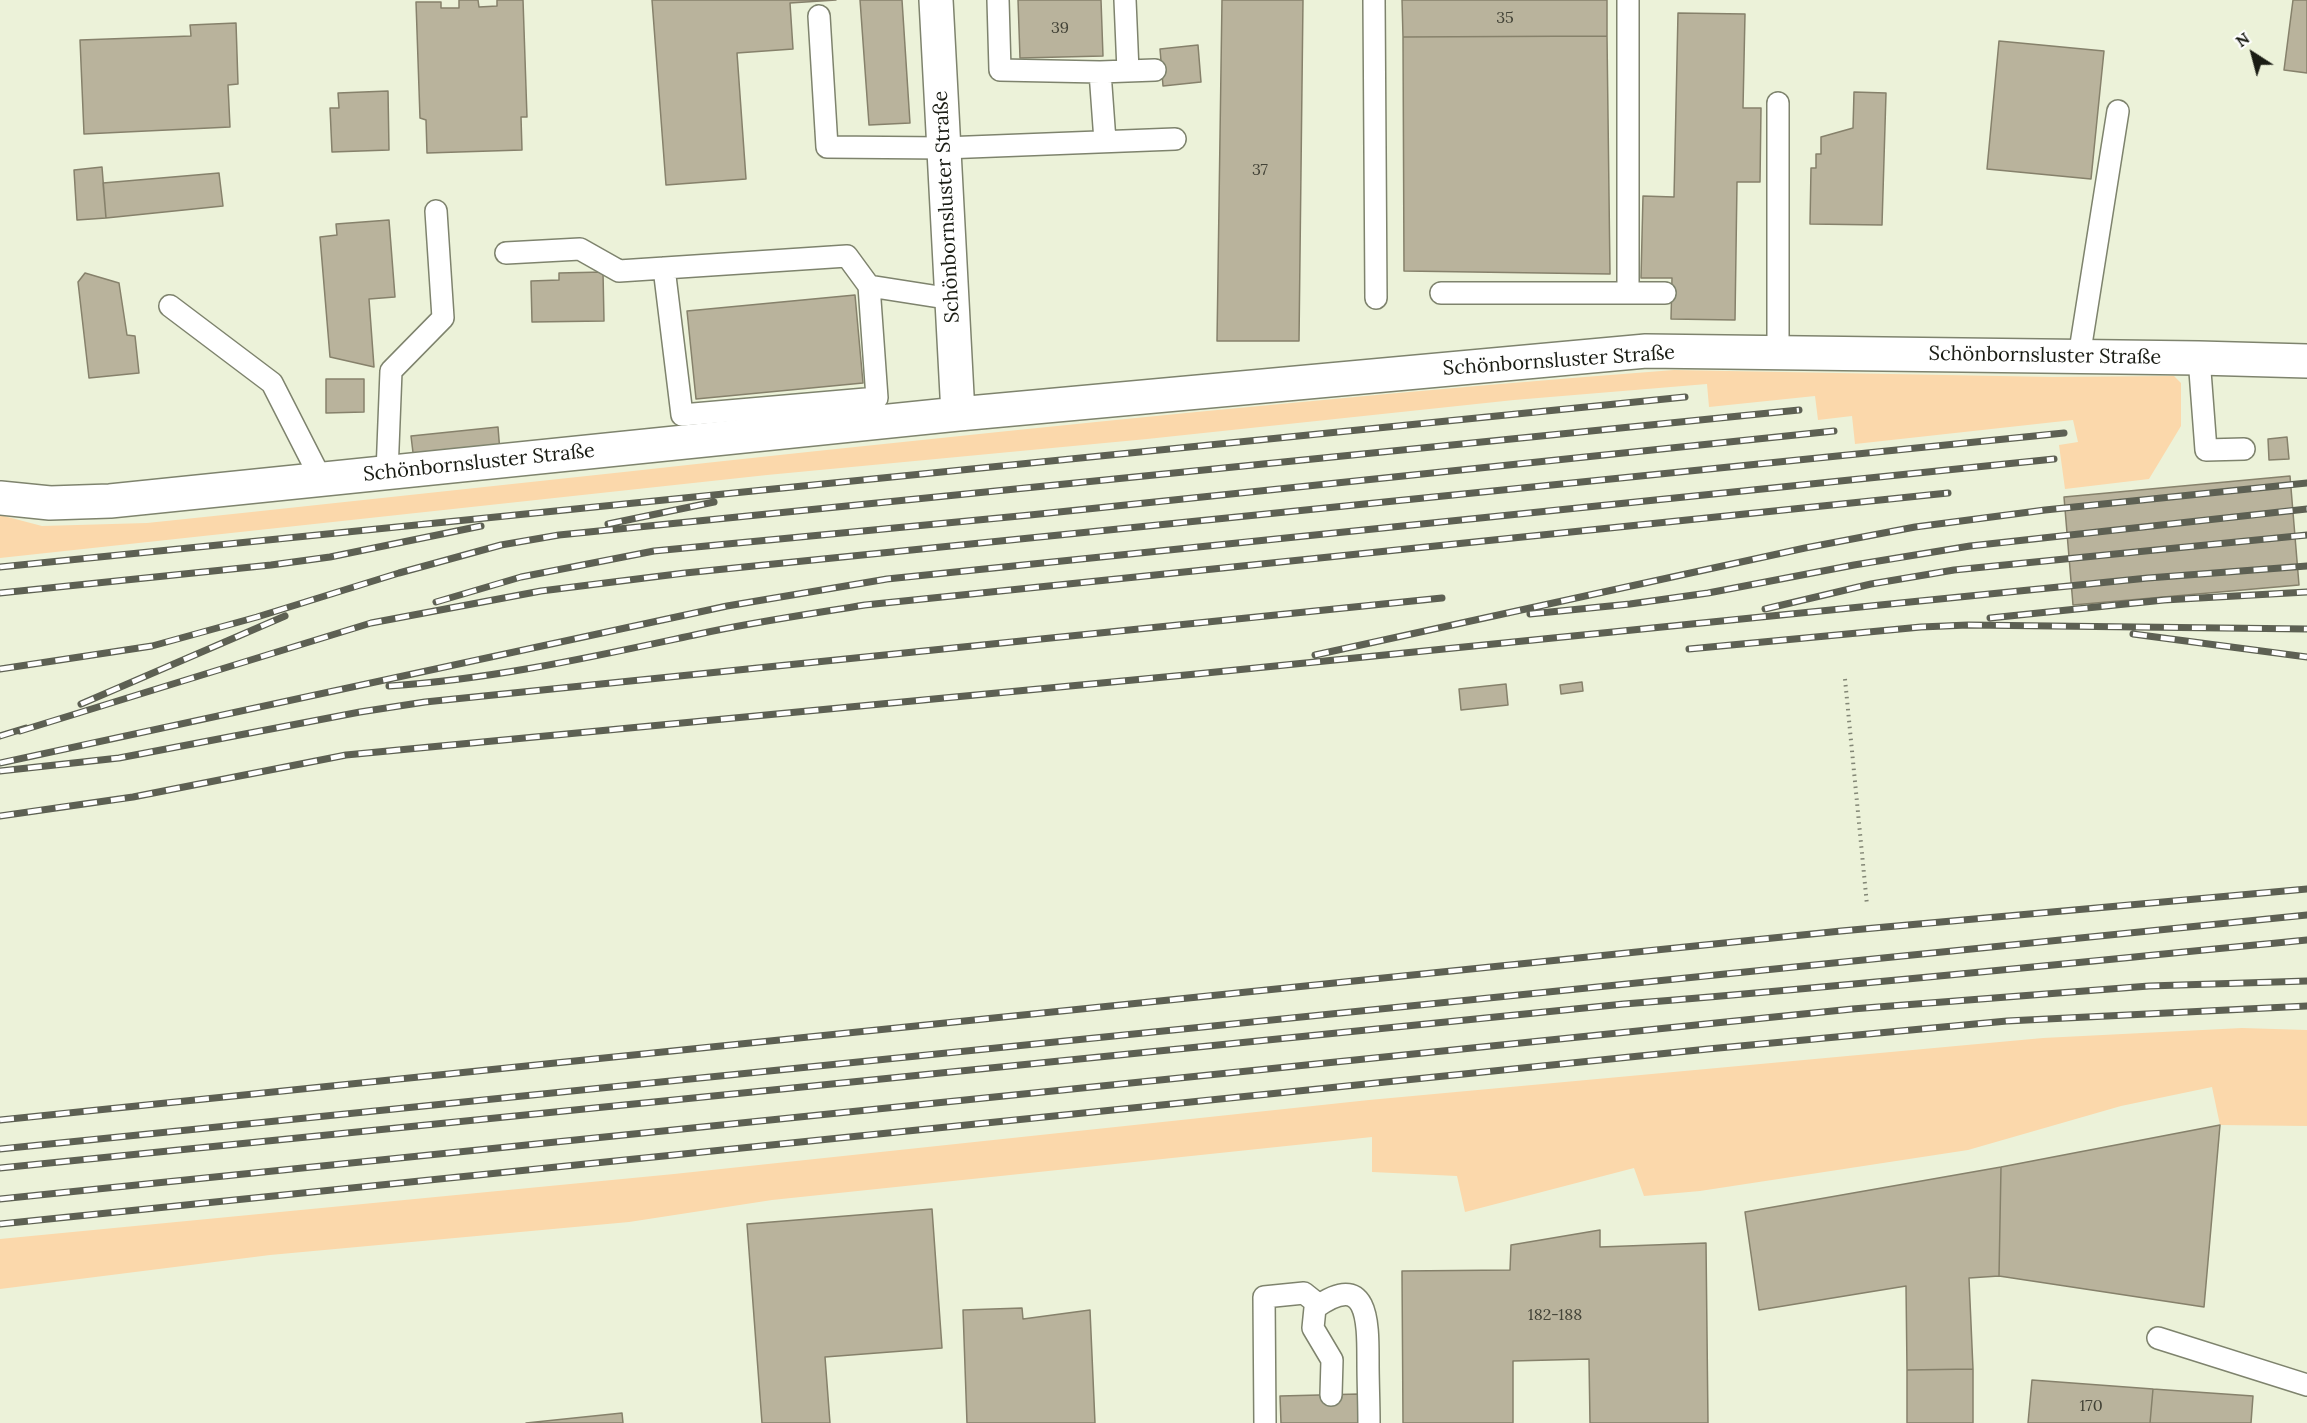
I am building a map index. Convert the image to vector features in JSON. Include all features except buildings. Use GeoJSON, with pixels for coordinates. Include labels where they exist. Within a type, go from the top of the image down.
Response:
{"type":"FeatureCollection","features":[{"type":"Feature","properties":{"kind":"street","name":"Schönbornsluster Straße"},"geometry":{"type":"LineString","coordinates":[[936,0],[958,414]]}},
{"type":"Feature","properties":{"kind":"street","name":"Schönbornsluster Straße"},"geometry":{"type":"LineString","coordinates":[[0,498],[50,503],[110,501],[958,414],[1646,351],[2199,358],[2307,362]]}},
{"type":"Feature","properties":{"kind":"lane"},"geometry":{"type":"LineString","coordinates":[[998,0],[1000,70],[1100,72],[1155,70]]}},
{"type":"Feature","properties":{"kind":"lane"},"geometry":{"type":"LineString","coordinates":[[1125,0],[1128,71]]}},
{"type":"Feature","properties":{"kind":"lane"},"geometry":{"type":"LineString","coordinates":[[1374,0],[1376,298]]}},
{"type":"Feature","properties":{"kind":"lane"},"geometry":{"type":"LineString","coordinates":[[1628,0],[1628,292]]}},
{"type":"Feature","properties":{"kind":"lane"},"geometry":{"type":"LineString","coordinates":[[819,16],[827,147],[944,148],[1175,139]]}},
{"type":"Feature","properties":{"kind":"lane"},"geometry":{"type":"LineString","coordinates":[[1100,72],[1106,141]]}},
{"type":"Feature","properties":{"kind":"lane"},"geometry":{"type":"LineString","coordinates":[[1778,104],[1778,353]]}},
{"type":"Feature","properties":{"kind":"lane"},"geometry":{"type":"LineString","coordinates":[[2079,357],[2118,111]]}},
{"type":"Feature","properties":{"kind":"lane"},"geometry":{"type":"LineString","coordinates":[[387,473],[391,371],[443,318],[436,211]]}},
{"type":"Feature","properties":{"kind":"lane"},"geometry":{"type":"LineString","coordinates":[[506,253],[580,249],[619,271],[664,268],[847,256],[869,286],[877,398],[682,415],[664,268]]}},
{"type":"Feature","properties":{"kind":"lane"},"geometry":{"type":"LineString","coordinates":[[869,286],[952,299]]}},
{"type":"Feature","properties":{"kind":"lane"},"geometry":{"type":"LineString","coordinates":[[1441,293],[1628,292],[1665,294]]}},
{"type":"Feature","properties":{"kind":"lane"},"geometry":{"type":"LineString","coordinates":[[170,306],[272,384],[321,479]]}},
{"type":"Feature","properties":{"kind":"lane"},"geometry":{"type":"LineString","coordinates":[[2199,358],[2206,450],[2244,449]]}},
{"type":"Feature","properties":{"kind":"lane"},"geometry":{"type":"LineString","coordinates":[[1265,1423],[1264,1297],[1305,1293],[1319,1305]]}},
{"type":"Feature","properties":{"kind":"lane"},"geometry":{"type":"LineString","coordinates":[[1331,1395],[1332,1360],[1313,1328],[1315,1308],[1332,1296],[1349,1294],[1362,1303],[1368,1322],[1369,1423]]}},
{"type":"Feature","properties":{"kind":"lane"},"geometry":{"type":"LineString","coordinates":[[2158,1338],[2307,1386]]}},
{"type":"Feature","properties":{"kind":"path"},"geometry":{"type":"LineString","coordinates":[[1845,679],[1867,905]]}},
{"type":"Feature","properties":{"kind":"shaded area"},"geometry":{"type":"Polygon","coordinates":[[[1674,370],[2053,377],[2174,376],[2181,383],[2181,426],[2149,479],[2065,489],[2059,445],[2078,442],[2073,420],[1855,444],[1852,416],[1818,420],[1815,396],[1709,407],[1707,384],[1514,400],[1147,439],[767,475],[0,558],[0,515],[42,526],[147,523],[910,441],[1292,403],[1674,370]]]}},
{"type":"Feature","properties":{"kind":"shaded area"},"geometry":{"type":"Polygon","coordinates":[[[2242,1028],[2307,1030],[2307,1126],[2220,1125],[2212,1087],[2121,1106],[1968,1150],[1700,1191],[1644,1196],[1634,1168],[1465,1212],[1457,1176],[1372,1172],[1372,1137],[772,1200],[629,1222],[270,1255],[0,1289],[0,1239],[674,1174],[1369,1100],[2043,1038],[2242,1028]]]}},
{"type":"Feature","properties":{"kind":"railway"},"geometry":{"type":"LineString","coordinates":[[0,567],[1685,397]]}},
{"type":"Feature","properties":{"kind":"railway"},"geometry":{"type":"LineString","coordinates":[[0,669],[152,646],[501,545],[559,535],[1799,410]]}},
{"type":"Feature","properties":{"kind":"railway"},"geometry":{"type":"LineString","coordinates":[[436,602],[521,577],[654,551],[1030,515],[1834,431]]}},
{"type":"Feature","properties":{"kind":"railway"},"geometry":{"type":"LineString","coordinates":[[20,731],[371,623],[541,591],[685,573],[2064,433]]}},
{"type":"Feature","properties":{"kind":"railway"},"geometry":{"type":"LineString","coordinates":[[0,763],[727,606],[887,579],[2054,459]]}},
{"type":"Feature","properties":{"kind":"railway"},"geometry":{"type":"LineString","coordinates":[[1315,655],[1805,548],[1915,527],[2045,510],[2307,483]]}},
{"type":"Feature","properties":{"kind":"railway"},"geometry":{"type":"LineString","coordinates":[[389,686],[507,672],[740,626],[865,605],[1948,493]]}},
{"type":"Feature","properties":{"kind":"railway"},"geometry":{"type":"LineString","coordinates":[[608,524],[714,502]]}},
{"type":"Feature","properties":{"kind":"railway"},"geometry":{"type":"LineString","coordinates":[[1530,614],[1708,593],[1970,546],[2307,509]]}},
{"type":"Feature","properties":{"kind":"railway"},"geometry":{"type":"LineString","coordinates":[[0,593],[330,557],[481,526]]}},
{"type":"Feature","properties":{"kind":"railway"},"geometry":{"type":"LineString","coordinates":[[1765,609],[1871,584],[1954,570],[2307,535]]}},
{"type":"Feature","properties":{"kind":"railway"},"geometry":{"type":"LineString","coordinates":[[0,816],[133,797],[346,755],[1196,674],[2148,578],[2307,566]]}},
{"type":"Feature","properties":{"kind":"railway"},"geometry":{"type":"LineString","coordinates":[[1990,618],[2164,600],[2307,592]]}},
{"type":"Feature","properties":{"kind":"railway"},"geometry":{"type":"LineString","coordinates":[[0,771],[119,758],[360,712],[425,702],[1442,598]]}},
{"type":"Feature","properties":{"kind":"railway"},"geometry":{"type":"LineString","coordinates":[[81,704],[285,616]]}},
{"type":"Feature","properties":{"kind":"railway"},"geometry":{"type":"LineString","coordinates":[[1689,649],[1921,627],[1968,625],[2307,629]]}},
{"type":"Feature","properties":{"kind":"railway"},"geometry":{"type":"LineString","coordinates":[[2133,634],[2307,657]]}},
{"type":"Feature","properties":{"kind":"railway"},"geometry":{"type":"LineString","coordinates":[[0,736],[26,728]]}},
{"type":"Feature","properties":{"kind":"railway"},"geometry":{"type":"LineString","coordinates":[[0,1120],[1841,931],[2307,889]]}},
{"type":"Feature","properties":{"kind":"railway"},"geometry":{"type":"LineString","coordinates":[[0,1149],[2307,915]]}},
{"type":"Feature","properties":{"kind":"railway"},"geometry":{"type":"LineString","coordinates":[[0,1168],[1624,1004],[1880,982],[2307,940]]}},
{"type":"Feature","properties":{"kind":"railway"},"geometry":{"type":"LineString","coordinates":[[0,1199],[1852,1009],[2149,986],[2307,981]]}},
{"type":"Feature","properties":{"kind":"railway"},"geometry":{"type":"LineString","coordinates":[[0,1224],[1708,1049],[2007,1021],[2307,1006]]}}]}
